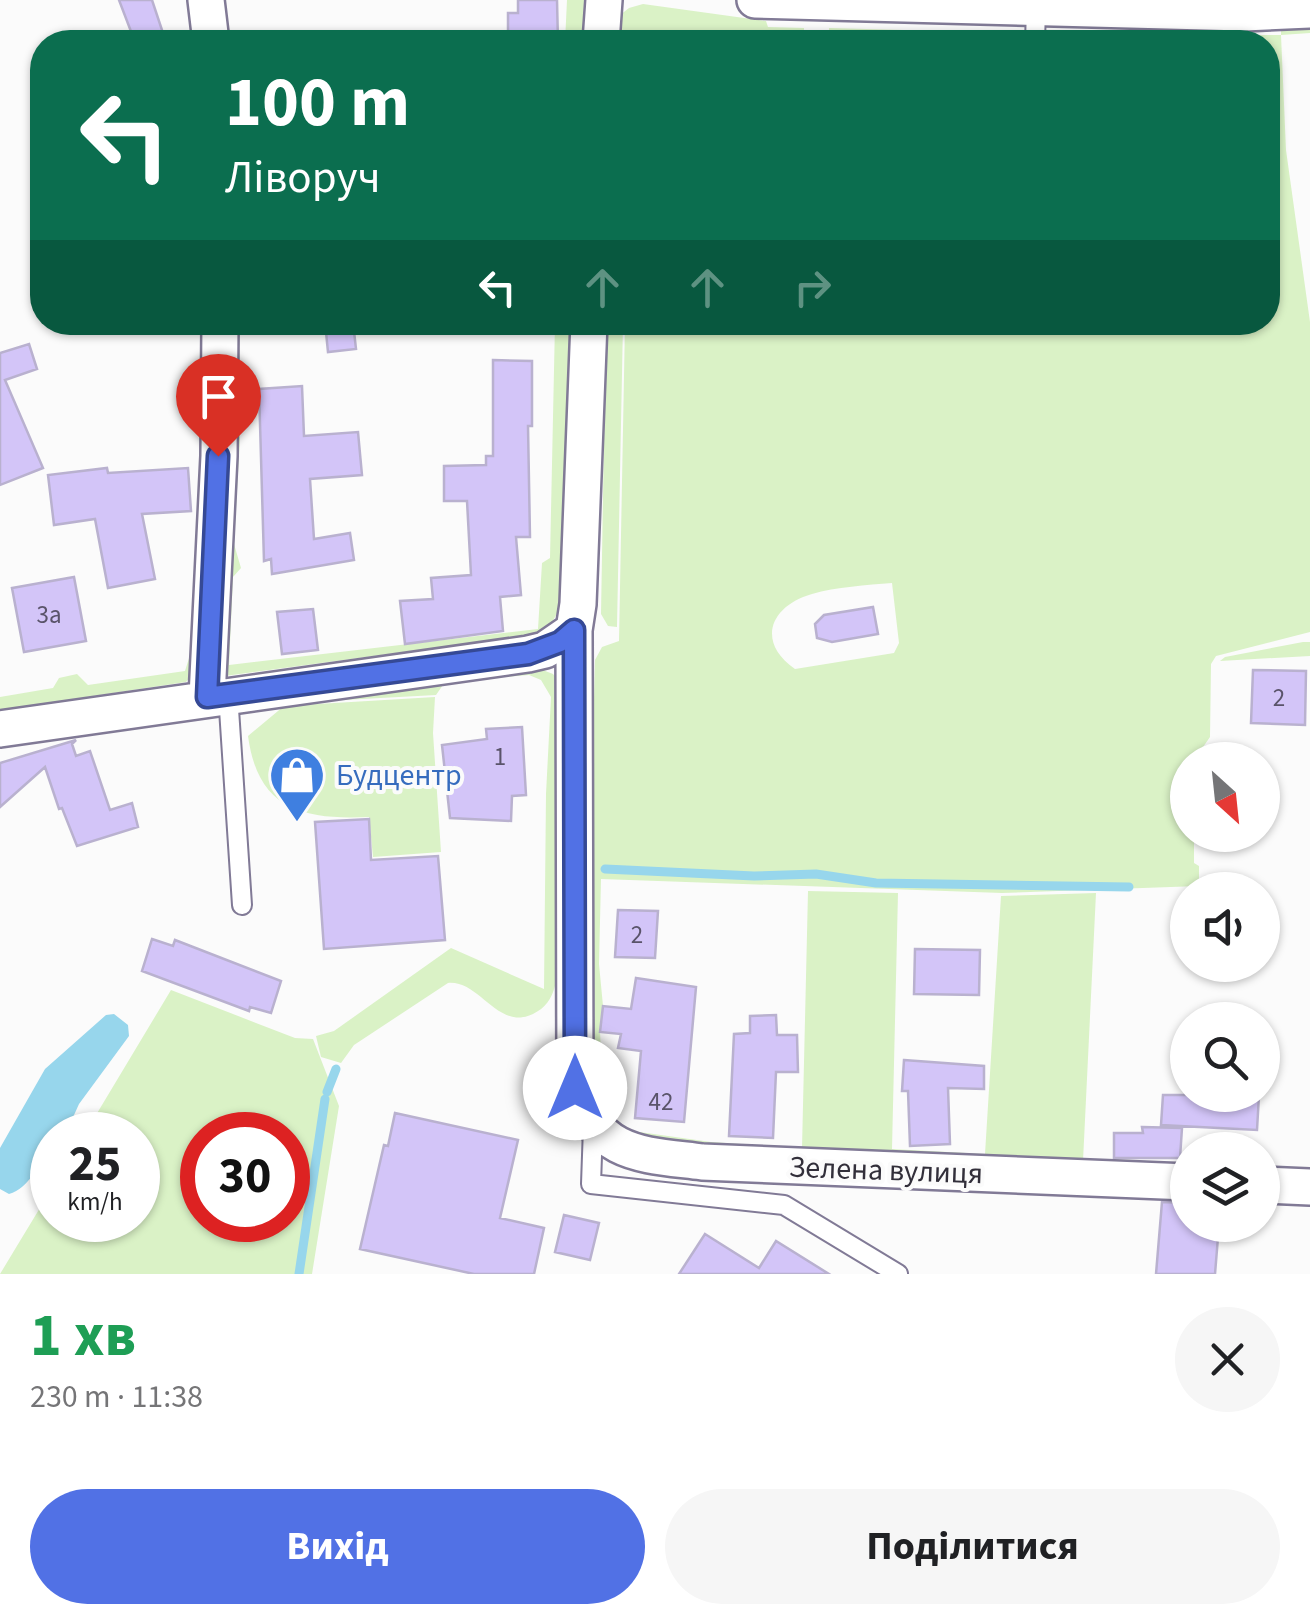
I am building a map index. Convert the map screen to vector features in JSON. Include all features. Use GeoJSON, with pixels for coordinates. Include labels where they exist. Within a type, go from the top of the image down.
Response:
{"type":"FeatureCollection","features":[{"type":"Feature","properties":{"kind":"street"},"geometry":{"type":"LineString","coordinates":[[206,0],[210,30]]}},
{"type":"Feature","properties":{"kind":"street"},"geometry":{"type":"LineString","coordinates":[[602,30],[604,0]]}},
{"type":"Feature","properties":{"kind":"street"},"geometry":{"type":"LineString","coordinates":[[755,0],[1024,14],[1310,10]]}},
{"type":"Feature","properties":{"kind":"street"},"geometry":{"type":"LineString","coordinates":[[218,696],[220,335]]}},
{"type":"Feature","properties":{"kind":"street"},"geometry":{"type":"LineString","coordinates":[[588,335],[574,630],[575,1088],[593,1127]]}},
{"type":"Feature","properties":{"kind":"street"},"geometry":{"type":"LineString","coordinates":[[0,729],[528,654],[560,642],[574,630]]}},
{"type":"Feature","properties":{"kind":"street","name":"Зелена вулиця"},"geometry":{"type":"LineString","coordinates":[[593,1127],[612,1143],[636,1153],[702,1162],[1170,1181]]}},
{"type":"Feature","properties":{"kind":"street"},"geometry":{"type":"LineString","coordinates":[[1280,1186],[1310,1187]]}},
{"type":"Feature","properties":{"kind":"lane"},"geometry":{"type":"LineString","coordinates":[[218,696],[242,905]]}},
{"type":"Feature","properties":{"kind":"lane"},"geometry":{"type":"LineString","coordinates":[[593,1127],[591,1184],[784,1205],[899,1274]]}},
{"type":"Feature","properties":{"kind":"green space"},"geometry":{"type":"Polygon","coordinates":[[[567,0],[584,0],[583,30],[566,30],[567,0]]]}},
{"type":"Feature","properties":{"kind":"green space"},"geometry":{"type":"Polygon","coordinates":[[[643,4],[804,30],[614,30],[615,19],[629,8],[643,4]]]}},
{"type":"Feature","properties":{"kind":"green space"},"geometry":{"type":"Polygon","coordinates":[[[1310,25],[1310,33],[1281,35],[1281,27],[1310,25]]]}},
{"type":"Feature","properties":{"kind":"green space"},"geometry":{"type":"Polygon","coordinates":[[[829,28],[904,30],[829,30],[829,28]]]}},
{"type":"Feature","properties":{"kind":"green space"},"geometry":{"type":"Polygon","coordinates":[[[1281,35],[1286,150],[1310,322],[1310,632],[1216,656],[1211,664],[1210,737],[1207,742],[1170,742],[1170,852],[1194,852],[1199,872],[1170,872],[1170,887],[1002,893],[601,879],[600,1032],[605,1124],[590,1096],[589,892],[595,660],[602,647],[619,641],[625,335],[1280,335],[1281,35]],[[892,583],[812,594],[786,607],[773,626],[772,637],[775,648],[795,669],[894,653],[899,643],[892,583]]]}},
{"type":"Feature","properties":{"kind":"green space"},"geometry":{"type":"Polygon","coordinates":[[[201,335],[212,335],[192,675],[186,682],[0,710],[0,697],[53,688],[59,678],[77,674],[88,685],[185,671],[190,655],[199,538],[201,335]]]}},
{"type":"Feature","properties":{"kind":"green space"},"geometry":{"type":"Polygon","coordinates":[[[231,335],[239,335],[240,438],[234,544],[241,568],[233,577],[229,665],[538,629],[542,563],[550,558],[555,335],[574,335],[563,603],[551,624],[538,634],[225,676],[231,335]]]}},
{"type":"Feature","properties":{"kind":"green space"},"geometry":{"type":"Polygon","coordinates":[[[606,335],[623,335],[617,627],[608,626],[601,614],[606,335]]]}},
{"type":"Feature","properties":{"kind":"green space"},"geometry":{"type":"Polygon","coordinates":[[[1310,642],[1310,656],[1220,661],[1225,657],[1310,642]]]}},
{"type":"Feature","properties":{"kind":"green space"},"geometry":{"type":"Polygon","coordinates":[[[535,667],[553,674],[559,681],[559,952],[552,995],[533,1014],[509,1016],[470,989],[448,983],[354,1045],[341,1063],[321,1057],[316,1036],[334,1031],[451,948],[544,989],[551,697],[541,680],[529,675],[445,682],[436,695],[288,703],[535,667]]]}},
{"type":"Feature","properties":{"kind":"green space"},"geometry":{"type":"Polygon","coordinates":[[[435,697],[433,733],[441,852],[373,857],[369,817],[324,816],[288,805],[273,795],[253,761],[248,736],[284,706],[435,697]]]}},
{"type":"Feature","properties":{"kind":"green space"},"geometry":{"type":"Polygon","coordinates":[[[808,891],[898,893],[892,1149],[985,1154],[1001,896],[1096,893],[1083,1161],[684,1155],[625,1130],[711,1142],[802,1148],[808,891]]]}},
{"type":"Feature","properties":{"kind":"green space"},"geometry":{"type":"Polygon","coordinates":[[[171,990],[295,1038],[313,1039],[339,1106],[312,1274],[0,1274],[30,1224],[30,1242],[160,1242],[160,1112],[98,1112],[171,990]]]}},
{"type":"Feature","properties":{"kind":"water"},"geometry":{"type":"Polygon","coordinates":[[[114,1014],[128,1025],[129,1036],[75,1112],[30,1112],[30,1177],[9,1194],[0,1189],[0,1148],[45,1069],[106,1015],[114,1014]]]}},
{"type":"Feature","properties":{"kind":"building"},"geometry":{"type":"Polygon","coordinates":[[[119,0],[152,0],[162,30],[130,30],[119,0]]]}},
{"type":"Feature","properties":{"kind":"building"},"geometry":{"type":"Polygon","coordinates":[[[518,0],[557,0],[558,30],[508,30],[508,13],[518,13],[518,0]]]}},
{"type":"Feature","properties":{"kind":"building"},"geometry":{"type":"Polygon","coordinates":[[[326,335],[354,335],[356,349],[328,352],[326,335]]]}},
{"type":"Feature","properties":{"kind":"building"},"geometry":{"type":"Polygon","coordinates":[[[29,344],[37,369],[5,380],[43,468],[0,485],[0,353],[29,344]]]}},
{"type":"Feature","properties":{"kind":"building"},"geometry":{"type":"Polygon","coordinates":[[[493,360],[532,361],[532,426],[528,426],[530,537],[516,537],[521,595],[500,597],[503,631],[405,644],[400,601],[433,599],[431,578],[471,575],[467,501],[444,501],[444,466],[486,465],[486,456],[493,456],[493,360]]]}},
{"type":"Feature","properties":{"kind":"building"},"geometry":{"type":"Polygon","coordinates":[[[302,386],[304,436],[358,432],[362,475],[310,479],[314,539],[350,533],[354,560],[272,574],[271,559],[264,561],[259,389],[302,386]]]}},
{"type":"Feature","properties":{"kind":"building"},"geometry":{"type":"Polygon","coordinates":[[[107,468],[108,473],[188,468],[191,511],[142,514],[155,579],[108,588],[95,519],[54,525],[48,475],[107,468]]]}},
{"type":"Feature","properties":{"kind":"building"},"geometry":{"type":"Polygon","coordinates":[[[74,577],[86,641],[24,652],[12,588],[74,577]]]}},
{"type":"Feature","properties":{"kind":"building"},"geometry":{"type":"Polygon","coordinates":[[[873,607],[878,634],[832,642],[817,638],[815,624],[824,615],[873,607]]]}},
{"type":"Feature","properties":{"kind":"building"},"geometry":{"type":"Polygon","coordinates":[[[313,609],[318,650],[282,654],[277,612],[313,609]]]}},
{"type":"Feature","properties":{"kind":"building"},"geometry":{"type":"Polygon","coordinates":[[[1253,670],[1306,671],[1305,725],[1251,723],[1253,670]]]}},
{"type":"Feature","properties":{"kind":"building"},"geometry":{"type":"Polygon","coordinates":[[[522,727],[526,795],[512,796],[511,821],[450,818],[442,745],[487,739],[486,729],[522,727]]]}},
{"type":"Feature","properties":{"kind":"building"},"geometry":{"type":"Polygon","coordinates":[[[76,740],[72,744],[76,756],[90,751],[110,810],[132,803],[138,827],[77,846],[45,767],[0,807],[0,763],[76,740]]]}},
{"type":"Feature","properties":{"kind":"building"},"geometry":{"type":"Polygon","coordinates":[[[369,819],[371,860],[438,856],[445,940],[324,949],[315,822],[369,819]]]}},
{"type":"Feature","properties":{"kind":"building"},"geometry":{"type":"Polygon","coordinates":[[[618,910],[658,911],[655,958],[615,957],[618,910]]]}},
{"type":"Feature","properties":{"kind":"building"},"geometry":{"type":"Polygon","coordinates":[[[152,939],[173,946],[175,940],[281,981],[271,1013],[250,1007],[249,1011],[142,971],[152,939]]]}},
{"type":"Feature","properties":{"kind":"building"},"geometry":{"type":"Polygon","coordinates":[[[915,949],[980,950],[979,995],[914,994],[915,949]]]}},
{"type":"Feature","properties":{"kind":"building"},"geometry":{"type":"Polygon","coordinates":[[[636,978],[696,987],[684,1122],[635,1118],[641,1051],[618,1048],[621,1034],[600,1032],[603,1006],[631,1009],[636,978]]]}},
{"type":"Feature","properties":{"kind":"building"},"geometry":{"type":"Polygon","coordinates":[[[776,1015],[777,1035],[797,1035],[798,1072],[776,1072],[773,1138],[729,1136],[734,1034],[750,1033],[750,1016],[776,1015]]]}},
{"type":"Feature","properties":{"kind":"building"},"geometry":{"type":"Polygon","coordinates":[[[904,1060],[984,1066],[984,1089],[948,1088],[950,1144],[910,1146],[908,1091],[902,1091],[904,1060]]]}},
{"type":"Feature","properties":{"kind":"building"},"geometry":{"type":"Polygon","coordinates":[[[1163,1095],[1170,1095],[1170,1112],[1258,1112],[1257,1130],[1161,1125],[1163,1095]]]}},
{"type":"Feature","properties":{"kind":"building"},"geometry":{"type":"Polygon","coordinates":[[[395,1113],[518,1140],[500,1218],[544,1228],[534,1274],[474,1274],[360,1249],[395,1113]]]}},
{"type":"Feature","properties":{"kind":"building"},"geometry":{"type":"Polygon","coordinates":[[[1142,1127],[1182,1128],[1182,1132],[1170,1132],[1170,1158],[1114,1158],[1114,1133],[1143,1133],[1142,1127]]]}},
{"type":"Feature","properties":{"kind":"building"},"geometry":{"type":"Polygon","coordinates":[[[1162,1202],[1170,1202],[1170,1242],[1218,1242],[1215,1274],[1156,1274],[1162,1202]]]}},
{"type":"Feature","properties":{"kind":"building"},"geometry":{"type":"Polygon","coordinates":[[[564,1215],[599,1223],[590,1260],[555,1252],[564,1215]]]}},
{"type":"Feature","properties":{"kind":"building"},"geometry":{"type":"Polygon","coordinates":[[[705,1234],[759,1268],[776,1241],[829,1274],[679,1274],[705,1234]]]}},
{"type":"Feature","properties":{"kind":"waterway"},"geometry":{"type":"LineString","coordinates":[[605,869],[754,876],[816,874],[876,883],[1129,887]]}},
{"type":"Feature","properties":{"kind":"waterway"},"geometry":{"type":"LineString","coordinates":[[327,1092],[336,1069]]}},
{"type":"Feature","properties":{"kind":"waterway"},"geometry":{"type":"LineString","coordinates":[[299,1274],[325,1099]]}},
{"type":"Feature","properties":{"kind":"place","name":"Будцентр"},"geometry":{"type":"Point","coordinates":[297,824]}},
{"type":"Feature","properties":{"kind":"route"},"geometry":{"type":"LineString","coordinates":[[218,456],[207,697],[528,654],[545,650],[574,630],[575,1088]]}}]}
